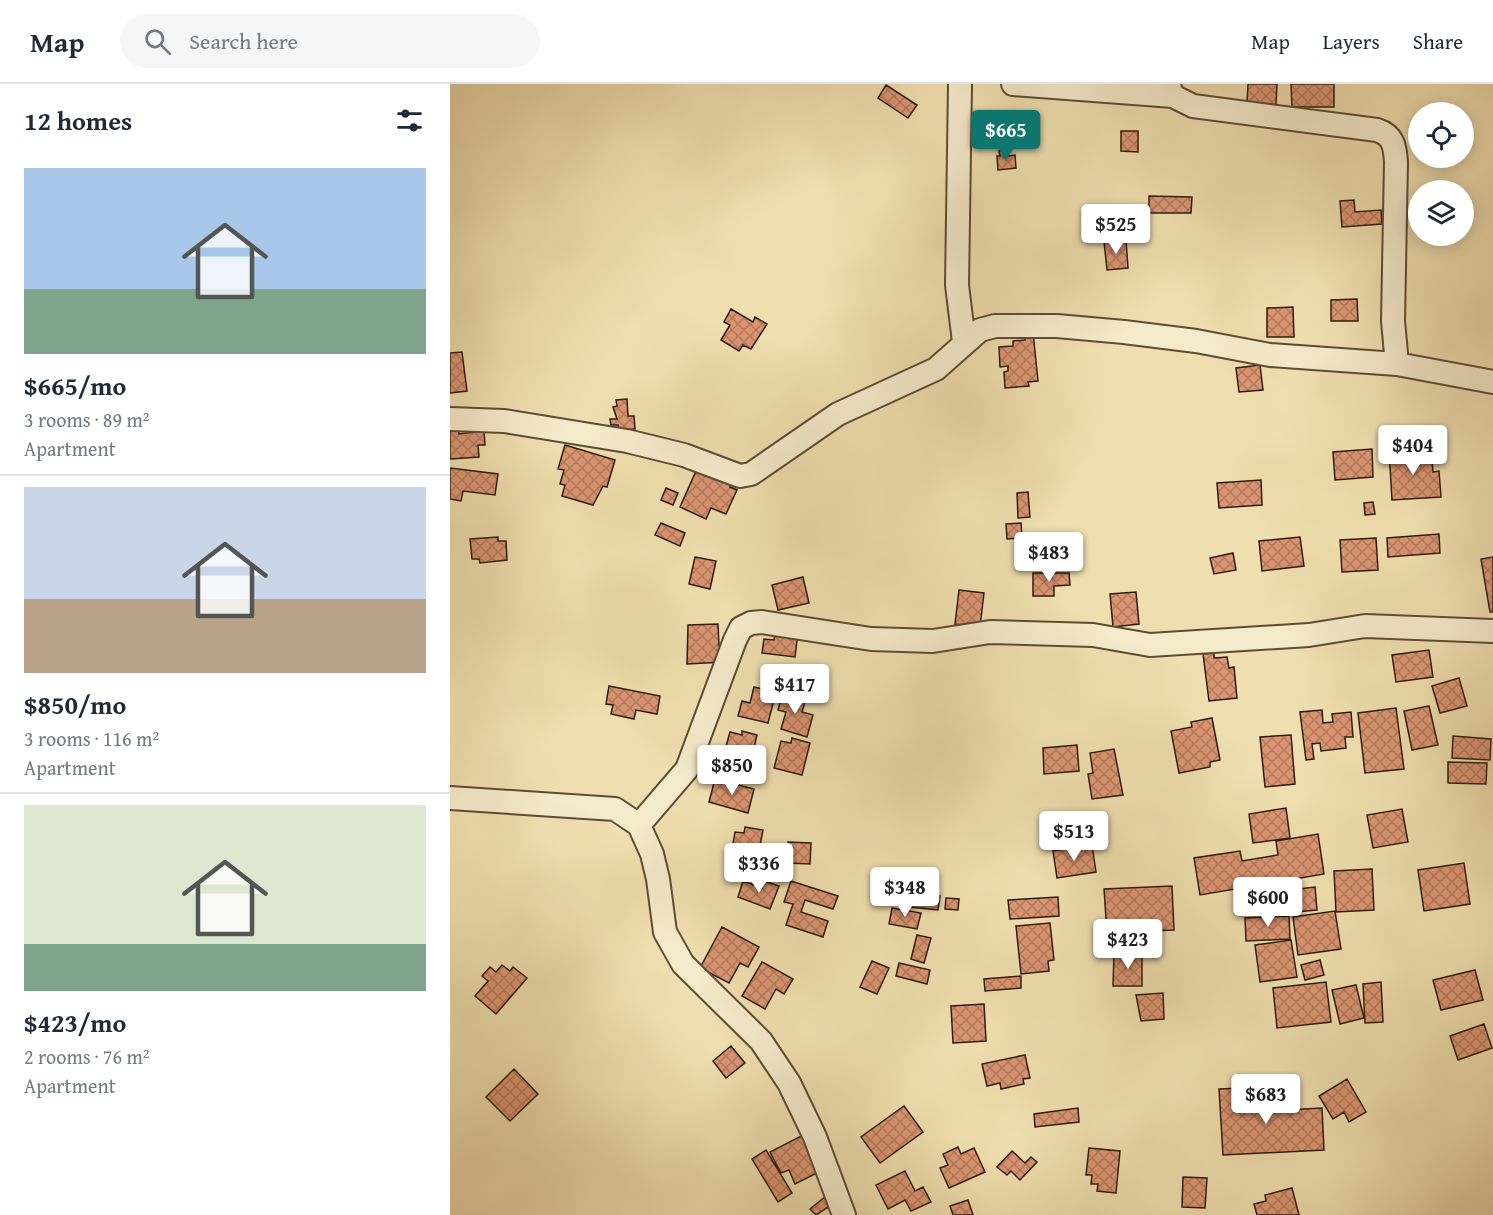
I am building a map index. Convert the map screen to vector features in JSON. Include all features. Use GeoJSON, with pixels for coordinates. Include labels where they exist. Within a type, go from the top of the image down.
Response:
{"type":"FeatureCollection","features":[{"type":"Feature","properties":{"kind":"street"},"geometry":{"type":"LineString","coordinates":[[960,84],[957,285],[964,342]]}},
{"type":"Feature","properties":{"kind":"street"},"geometry":{"type":"LineString","coordinates":[[1013,84],[1171,90],[1192,106],[1377,130],[1390,137],[1395,146],[1396,162],[1393,321],[1397,364]]}},
{"type":"Feature","properties":{"kind":"street"},"geometry":{"type":"LineString","coordinates":[[450,418],[504,421],[627,441],[684,455],[740,476],[751,474],[838,414],[936,369],[980,330],[995,326],[1056,326],[1196,341],[1270,356],[1397,364],[1493,382]]}},
{"type":"Feature","properties":{"kind":"street"},"geometry":{"type":"LineString","coordinates":[[639,825],[687,769],[735,640],[741,628],[751,623],[804,627],[871,639],[933,641],[990,632],[1093,635],[1150,645],[1287,637],[1365,626],[1493,631]]}},
{"type":"Feature","properties":{"kind":"street"},"geometry":{"type":"LineString","coordinates":[[450,798],[615,809],[639,825],[656,871],[665,932],[682,964],[761,1041],[789,1083],[815,1137],[844,1215]]}},
{"type":"Feature","properties":{"kind":"building"},"geometry":{"type":"Polygon","coordinates":[[[1248,84],[1277,84],[1276,105],[1247,103],[1248,84]]]}},
{"type":"Feature","properties":{"kind":"building"},"geometry":{"type":"Polygon","coordinates":[[[1291,84],[1334,84],[1334,107],[1292,107],[1291,84]]]}},
{"type":"Feature","properties":{"kind":"building"},"geometry":{"type":"Polygon","coordinates":[[[886,85],[917,105],[908,118],[878,98],[886,85]]]}},
{"type":"Feature","properties":{"kind":"building"},"geometry":{"type":"Polygon","coordinates":[[[1121,131],[1138,131],[1138,152],[1121,151],[1121,131]]]}},
{"type":"Feature","properties":{"kind":"building"},"geometry":{"type":"Polygon","coordinates":[[[1007,150],[1008,156],[1015,155],[1016,168],[998,170],[999,151],[1007,150]]]}},
{"type":"Feature","properties":{"kind":"building"},"geometry":{"type":"Polygon","coordinates":[[[1149,196],[1192,197],[1191,213],[1149,213],[1149,196]]]}},
{"type":"Feature","properties":{"kind":"building"},"geometry":{"type":"Polygon","coordinates":[[[1354,200],[1355,212],[1381,210],[1382,224],[1342,227],[1340,201],[1354,200]]]}},
{"type":"Feature","properties":{"kind":"building"},"geometry":{"type":"Polygon","coordinates":[[[1127,212],[1140,212],[1139,225],[1126,225],[1127,212]]]}},
{"type":"Feature","properties":{"kind":"building"},"geometry":{"type":"Polygon","coordinates":[[[1126,240],[1128,268],[1107,270],[1104,242],[1126,240]]]}},
{"type":"Feature","properties":{"kind":"building"},"geometry":{"type":"Polygon","coordinates":[[[1357,299],[1358,321],[1331,321],[1331,300],[1357,299]]]}},
{"type":"Feature","properties":{"kind":"building"},"geometry":{"type":"Polygon","coordinates":[[[1293,307],[1294,337],[1267,337],[1267,308],[1293,307]]]}},
{"type":"Feature","properties":{"kind":"building"},"geometry":{"type":"Polygon","coordinates":[[[731,309],[753,322],[755,317],[767,324],[751,349],[743,345],[739,351],[721,340],[730,325],[724,322],[731,309]]]}},
{"type":"Feature","properties":{"kind":"building"},"geometry":{"type":"Polygon","coordinates":[[[1033,332],[1038,381],[1028,382],[1029,386],[1005,388],[1004,372],[1008,371],[1008,366],[1000,367],[999,347],[1013,346],[1013,341],[1025,340],[1025,333],[1033,332]]]}},
{"type":"Feature","properties":{"kind":"building"},"geometry":{"type":"Polygon","coordinates":[[[462,352],[467,391],[450,393],[450,353],[462,352]]]}},
{"type":"Feature","properties":{"kind":"building"},"geometry":{"type":"Polygon","coordinates":[[[1260,365],[1263,390],[1239,392],[1236,368],[1260,365]]]}},
{"type":"Feature","properties":{"kind":"building"},"geometry":{"type":"Polygon","coordinates":[[[627,399],[628,416],[634,416],[635,429],[619,430],[618,425],[611,425],[610,419],[617,419],[613,407],[617,406],[616,400],[627,399]]]}},
{"type":"Feature","properties":{"kind":"building"},"geometry":{"type":"Polygon","coordinates":[[[458,427],[459,434],[484,431],[485,445],[478,445],[479,457],[450,459],[450,428],[458,427]]]}},
{"type":"Feature","properties":{"kind":"building"},"geometry":{"type":"Polygon","coordinates":[[[565,445],[615,460],[607,487],[603,486],[593,505],[562,496],[565,485],[560,484],[564,470],[558,469],[565,445]]]}},
{"type":"Feature","properties":{"kind":"building"},"geometry":{"type":"Polygon","coordinates":[[[1421,448],[1421,459],[1432,458],[1433,472],[1439,471],[1441,497],[1392,500],[1389,450],[1421,448]]]}},
{"type":"Feature","properties":{"kind":"building"},"geometry":{"type":"Polygon","coordinates":[[[1372,449],[1373,477],[1335,480],[1333,452],[1372,449]]]}},
{"type":"Feature","properties":{"kind":"building"},"geometry":{"type":"Polygon","coordinates":[[[450,468],[498,474],[495,495],[463,491],[461,501],[450,499],[450,468]]]}},
{"type":"Feature","properties":{"kind":"building"},"geometry":{"type":"Polygon","coordinates":[[[708,468],[734,479],[730,487],[737,490],[726,514],[711,508],[706,519],[680,507],[696,471],[705,475],[708,468]]]}},
{"type":"Feature","properties":{"kind":"building"},"geometry":{"type":"Polygon","coordinates":[[[1261,480],[1262,505],[1219,508],[1217,483],[1261,480]]]}},
{"type":"Feature","properties":{"kind":"building"},"geometry":{"type":"Polygon","coordinates":[[[666,488],[678,493],[673,505],[661,500],[666,488]]]}},
{"type":"Feature","properties":{"kind":"building"},"geometry":{"type":"Polygon","coordinates":[[[1028,492],[1030,517],[1018,518],[1017,493],[1028,492]]]}},
{"type":"Feature","properties":{"kind":"building"},"geometry":{"type":"Polygon","coordinates":[[[1373,502],[1375,514],[1365,515],[1364,503],[1373,502]]]}},
{"type":"Feature","properties":{"kind":"building"},"geometry":{"type":"Polygon","coordinates":[[[661,523],[685,533],[680,546],[655,535],[661,523]]]}},
{"type":"Feature","properties":{"kind":"building"},"geometry":{"type":"Polygon","coordinates":[[[1021,523],[1022,538],[1007,539],[1006,524],[1021,523]]]}},
{"type":"Feature","properties":{"kind":"building"},"geometry":{"type":"Polygon","coordinates":[[[1439,534],[1440,553],[1388,557],[1387,538],[1439,534]]]}},
{"type":"Feature","properties":{"kind":"building"},"geometry":{"type":"Polygon","coordinates":[[[498,537],[498,541],[506,541],[507,560],[480,563],[479,559],[472,559],[470,539],[498,537]]]}},
{"type":"Feature","properties":{"kind":"building"},"geometry":{"type":"Polygon","coordinates":[[[1300,537],[1304,566],[1262,571],[1259,541],[1300,537]]]}},
{"type":"Feature","properties":{"kind":"building"},"geometry":{"type":"Polygon","coordinates":[[[1376,538],[1378,570],[1342,572],[1340,540],[1376,538]]]}},
{"type":"Feature","properties":{"kind":"building"},"geometry":{"type":"Polygon","coordinates":[[[1077,542],[1080,566],[1065,568],[1062,544],[1077,542]]]}},
{"type":"Feature","properties":{"kind":"building"},"geometry":{"type":"Polygon","coordinates":[[[1233,553],[1236,570],[1214,574],[1210,558],[1233,553]]]}},
{"type":"Feature","properties":{"kind":"building"},"geometry":{"type":"Polygon","coordinates":[[[695,557],[716,561],[710,589],[689,584],[695,557]]]}},
{"type":"Feature","properties":{"kind":"building"},"geometry":{"type":"Polygon","coordinates":[[[1493,557],[1493,612],[1490,612],[1481,559],[1493,557]]]}},
{"type":"Feature","properties":{"kind":"building"},"geometry":{"type":"Polygon","coordinates":[[[1033,573],[1069,573],[1070,585],[1054,586],[1054,596],[1033,596],[1033,573]]]}},
{"type":"Feature","properties":{"kind":"building"},"geometry":{"type":"Polygon","coordinates":[[[803,577],[809,603],[778,610],[772,585],[803,577]]]}},
{"type":"Feature","properties":{"kind":"building"},"geometry":{"type":"Polygon","coordinates":[[[959,590],[984,593],[980,627],[955,624],[959,590]]]}},
{"type":"Feature","properties":{"kind":"building"},"geometry":{"type":"Polygon","coordinates":[[[1136,592],[1139,624],[1113,627],[1110,594],[1136,592]]]}},
{"type":"Feature","properties":{"kind":"building"},"geometry":{"type":"Polygon","coordinates":[[[718,624],[719,646],[723,646],[724,662],[687,664],[688,625],[718,624]]]}},
{"type":"Feature","properties":{"kind":"building"},"geometry":{"type":"Polygon","coordinates":[[[775,630],[798,633],[795,657],[762,653],[764,639],[774,640],[775,630]]]}},
{"type":"Feature","properties":{"kind":"building"},"geometry":{"type":"Polygon","coordinates":[[[1429,650],[1433,677],[1396,682],[1392,655],[1429,650]]]}},
{"type":"Feature","properties":{"kind":"building"},"geometry":{"type":"Polygon","coordinates":[[[1214,653],[1214,658],[1227,657],[1229,668],[1234,667],[1237,698],[1209,701],[1203,654],[1214,653]]]}},
{"type":"Feature","properties":{"kind":"building"},"geometry":{"type":"Polygon","coordinates":[[[1459,678],[1467,706],[1440,713],[1432,686],[1459,678]]]}},
{"type":"Feature","properties":{"kind":"building"},"geometry":{"type":"Polygon","coordinates":[[[609,686],[660,696],[657,714],[636,710],[634,719],[611,714],[613,705],[606,704],[609,686]]]}},
{"type":"Feature","properties":{"kind":"building"},"geometry":{"type":"Polygon","coordinates":[[[754,687],[776,692],[768,723],[738,716],[742,701],[750,703],[754,687]]]}},
{"type":"Feature","properties":{"kind":"building"},"geometry":{"type":"Polygon","coordinates":[[[783,692],[806,699],[802,712],[813,715],[807,737],[781,729],[786,712],[778,710],[783,692]]]}},
{"type":"Feature","properties":{"kind":"building"},"geometry":{"type":"Polygon","coordinates":[[[1429,706],[1438,745],[1412,750],[1404,711],[1429,706]]]}},
{"type":"Feature","properties":{"kind":"building"},"geometry":{"type":"Polygon","coordinates":[[[1396,708],[1404,769],[1365,773],[1358,713],[1396,708]]]}},
{"type":"Feature","properties":{"kind":"building"},"geometry":{"type":"Polygon","coordinates":[[[1322,710],[1323,723],[1333,722],[1332,714],[1351,712],[1353,737],[1345,737],[1346,748],[1321,751],[1320,743],[1312,744],[1314,759],[1306,760],[1300,712],[1322,710]]]}},
{"type":"Feature","properties":{"kind":"building"},"geometry":{"type":"Polygon","coordinates":[[[1212,718],[1220,760],[1210,762],[1210,767],[1179,773],[1171,731],[1192,727],[1191,722],[1212,718]]]}},
{"type":"Feature","properties":{"kind":"building"},"geometry":{"type":"Polygon","coordinates":[[[742,731],[757,735],[750,765],[723,757],[730,732],[742,735],[742,731]]]}},
{"type":"Feature","properties":{"kind":"building"},"geometry":{"type":"Polygon","coordinates":[[[1291,735],[1295,784],[1265,787],[1260,737],[1291,735]]]}},
{"type":"Feature","properties":{"kind":"building"},"geometry":{"type":"Polygon","coordinates":[[[1453,736],[1491,739],[1490,760],[1452,758],[1453,736]]]}},
{"type":"Feature","properties":{"kind":"building"},"geometry":{"type":"Polygon","coordinates":[[[792,738],[810,743],[802,775],[774,768],[781,741],[791,743],[792,738]]]}},
{"type":"Feature","properties":{"kind":"building"},"geometry":{"type":"Polygon","coordinates":[[[1077,745],[1079,771],[1044,774],[1043,748],[1077,745]]]}},
{"type":"Feature","properties":{"kind":"building"},"geometry":{"type":"Polygon","coordinates":[[[1114,749],[1123,795],[1092,799],[1088,774],[1093,773],[1090,753],[1114,749]]]}},
{"type":"Feature","properties":{"kind":"building"},"geometry":{"type":"Polygon","coordinates":[[[1448,762],[1487,763],[1486,784],[1448,783],[1448,762]]]}},
{"type":"Feature","properties":{"kind":"building"},"geometry":{"type":"Polygon","coordinates":[[[715,779],[754,789],[748,813],[709,802],[715,779]]]}},
{"type":"Feature","properties":{"kind":"building"},"geometry":{"type":"Polygon","coordinates":[[[1286,808],[1290,838],[1253,843],[1249,814],[1286,808]]]}},
{"type":"Feature","properties":{"kind":"building"},"geometry":{"type":"Polygon","coordinates":[[[1402,809],[1408,842],[1373,848],[1367,815],[1402,809]]]}},
{"type":"Feature","properties":{"kind":"building"},"geometry":{"type":"Polygon","coordinates":[[[745,827],[763,830],[757,861],[731,856],[735,832],[744,833],[745,827]]]}},
{"type":"Feature","properties":{"kind":"building"},"geometry":{"type":"Polygon","coordinates":[[[1318,834],[1324,874],[1200,895],[1194,858],[1240,851],[1242,861],[1278,855],[1276,841],[1318,834]]]}},
{"type":"Feature","properties":{"kind":"building"},"geometry":{"type":"Polygon","coordinates":[[[788,842],[811,843],[810,864],[787,863],[788,842]]]}},
{"type":"Feature","properties":{"kind":"building"},"geometry":{"type":"Polygon","coordinates":[[[1092,845],[1096,872],[1057,878],[1053,851],[1092,845]]]}},
{"type":"Feature","properties":{"kind":"building"},"geometry":{"type":"Polygon","coordinates":[[[1464,863],[1470,904],[1424,911],[1418,870],[1464,863]]]}},
{"type":"Feature","properties":{"kind":"building"},"geometry":{"type":"Polygon","coordinates":[[[1372,869],[1374,910],[1336,912],[1334,871],[1372,869]]]}},
{"type":"Feature","properties":{"kind":"building"},"geometry":{"type":"Polygon","coordinates":[[[743,881],[762,888],[764,881],[779,886],[770,909],[738,897],[743,881]]]}},
{"type":"Feature","properties":{"kind":"building"},"geometry":{"type":"Polygon","coordinates":[[[791,881],[838,896],[833,909],[805,900],[801,912],[828,921],[823,937],[786,925],[793,904],[784,902],[791,881]]]}},
{"type":"Feature","properties":{"kind":"building"},"geometry":{"type":"Polygon","coordinates":[[[1172,886],[1174,930],[1107,933],[1104,889],[1172,886]]]}},
{"type":"Feature","properties":{"kind":"building"},"geometry":{"type":"Polygon","coordinates":[[[1315,887],[1317,910],[1283,913],[1281,891],[1315,887]]]}},
{"type":"Feature","properties":{"kind":"building"},"geometry":{"type":"Polygon","coordinates":[[[911,893],[940,896],[938,910],[910,907],[911,893]]]}},
{"type":"Feature","properties":{"kind":"building"},"geometry":{"type":"Polygon","coordinates":[[[1058,897],[1059,916],[1010,919],[1008,900],[1058,897]]]}},
{"type":"Feature","properties":{"kind":"building"},"geometry":{"type":"Polygon","coordinates":[[[946,898],[959,899],[958,910],[945,909],[946,898]]]}},
{"type":"Feature","properties":{"kind":"building"},"geometry":{"type":"Polygon","coordinates":[[[892,908],[921,913],[917,929],[889,924],[892,908]]]}},
{"type":"Feature","properties":{"kind":"building"},"geometry":{"type":"Polygon","coordinates":[[[1335,911],[1341,949],[1298,955],[1293,917],[1335,911]]]}},
{"type":"Feature","properties":{"kind":"building"},"geometry":{"type":"Polygon","coordinates":[[[1289,916],[1290,939],[1246,941],[1245,918],[1289,916]]]}},
{"type":"Feature","properties":{"kind":"building"},"geometry":{"type":"Polygon","coordinates":[[[1050,923],[1054,960],[1048,961],[1049,971],[1021,974],[1016,926],[1050,923]]]}},
{"type":"Feature","properties":{"kind":"building"},"geometry":{"type":"Polygon","coordinates":[[[722,927],[759,947],[748,967],[740,963],[729,983],[700,968],[722,927]]]}},
{"type":"Feature","properties":{"kind":"building"},"geometry":{"type":"Polygon","coordinates":[[[917,935],[931,938],[924,963],[911,959],[917,935]]]}},
{"type":"Feature","properties":{"kind":"building"},"geometry":{"type":"Polygon","coordinates":[[[1291,940],[1297,977],[1260,982],[1255,945],[1291,940]]]}},
{"type":"Feature","properties":{"kind":"building"},"geometry":{"type":"Polygon","coordinates":[[[1114,953],[1142,953],[1142,986],[1113,986],[1114,953]]]}},
{"type":"Feature","properties":{"kind":"building"},"geometry":{"type":"Polygon","coordinates":[[[1320,960],[1324,975],[1305,980],[1301,965],[1320,960]]]}},
{"type":"Feature","properties":{"kind":"building"},"geometry":{"type":"Polygon","coordinates":[[[872,961],[889,968],[877,994],[860,987],[872,961]]]}},
{"type":"Feature","properties":{"kind":"building"},"geometry":{"type":"Polygon","coordinates":[[[762,962],[793,979],[784,994],[776,989],[765,1009],[742,996],[762,962]]]}},
{"type":"Feature","properties":{"kind":"building"},"geometry":{"type":"Polygon","coordinates":[[[899,963],[930,970],[927,984],[896,976],[899,963]]]}},
{"type":"Feature","properties":{"kind":"building"},"geometry":{"type":"Polygon","coordinates":[[[502,965],[510,971],[513,967],[527,978],[496,1014],[475,996],[488,981],[482,976],[490,967],[496,972],[502,965]]]}},
{"type":"Feature","properties":{"kind":"building"},"geometry":{"type":"Polygon","coordinates":[[[1475,970],[1483,1000],[1441,1010],[1433,980],[1475,970]]]}},
{"type":"Feature","properties":{"kind":"building"},"geometry":{"type":"Polygon","coordinates":[[[1021,976],[1021,988],[985,991],[984,979],[1021,976]]]}},
{"type":"Feature","properties":{"kind":"building"},"geometry":{"type":"Polygon","coordinates":[[[1326,982],[1331,1022],[1277,1028],[1273,988],[1326,982]]]}},
{"type":"Feature","properties":{"kind":"building"},"geometry":{"type":"Polygon","coordinates":[[[1381,982],[1383,1022],[1365,1023],[1363,984],[1381,982]]]}},
{"type":"Feature","properties":{"kind":"building"},"geometry":{"type":"Polygon","coordinates":[[[1356,985],[1364,1018],[1340,1024],[1332,990],[1356,985]]]}},
{"type":"Feature","properties":{"kind":"building"},"geometry":{"type":"Polygon","coordinates":[[[1163,993],[1164,1019],[1141,1021],[1136,995],[1163,993]]]}},
{"type":"Feature","properties":{"kind":"building"},"geometry":{"type":"Polygon","coordinates":[[[984,1004],[986,1041],[953,1043],[951,1006],[984,1004]]]}},
{"type":"Feature","properties":{"kind":"building"},"geometry":{"type":"Polygon","coordinates":[[[1484,1024],[1492,1048],[1458,1060],[1450,1036],[1484,1024]]]}},
{"type":"Feature","properties":{"kind":"building"},"geometry":{"type":"Polygon","coordinates":[[[731,1046],[745,1063],[726,1078],[713,1061],[731,1046]]]}},
{"type":"Feature","properties":{"kind":"building"},"geometry":{"type":"Polygon","coordinates":[[[1025,1055],[1030,1078],[1023,1079],[1024,1084],[1001,1089],[1000,1083],[987,1086],[982,1064],[1025,1055]]]}},
{"type":"Feature","properties":{"kind":"building"},"geometry":{"type":"Polygon","coordinates":[[[514,1069],[538,1094],[510,1121],[486,1097],[514,1069]]]}},
{"type":"Feature","properties":{"kind":"building"},"geometry":{"type":"Polygon","coordinates":[[[1347,1079],[1366,1112],[1349,1122],[1344,1112],[1333,1119],[1319,1096],[1347,1079]]]}},
{"type":"Feature","properties":{"kind":"building"},"geometry":{"type":"Polygon","coordinates":[[[1266,1087],[1267,1111],[1322,1108],[1324,1150],[1223,1155],[1219,1089],[1266,1087]]]}},
{"type":"Feature","properties":{"kind":"building"},"geometry":{"type":"Polygon","coordinates":[[[904,1106],[923,1132],[880,1163],[861,1137],[904,1106]]]}},
{"type":"Feature","properties":{"kind":"building"},"geometry":{"type":"Polygon","coordinates":[[[1078,1108],[1079,1122],[1035,1127],[1034,1114],[1078,1108]]]}},
{"type":"Feature","properties":{"kind":"building"},"geometry":{"type":"Polygon","coordinates":[[[807,1133],[825,1169],[795,1184],[789,1170],[781,1173],[770,1152],[807,1133]]]}},
{"type":"Feature","properties":{"kind":"building"},"geometry":{"type":"Polygon","coordinates":[[[958,1147],[961,1154],[974,1148],[985,1172],[949,1188],[940,1168],[948,1165],[943,1154],[958,1147]]]}},
{"type":"Feature","properties":{"kind":"building"},"geometry":{"type":"Polygon","coordinates":[[[1089,1148],[1120,1151],[1116,1193],[1097,1191],[1098,1184],[1091,1184],[1092,1175],[1086,1175],[1089,1148]]]}},
{"type":"Feature","properties":{"kind":"building"},"geometry":{"type":"Polygon","coordinates":[[[766,1150],[792,1193],[778,1202],[752,1159],[766,1150]]]}},
{"type":"Feature","properties":{"kind":"building"},"geometry":{"type":"Polygon","coordinates":[[[1012,1151],[1025,1163],[1031,1157],[1037,1162],[1020,1180],[1011,1171],[1007,1175],[997,1167],[1012,1151]]]}},
{"type":"Feature","properties":{"kind":"building"},"geometry":{"type":"Polygon","coordinates":[[[905,1171],[915,1191],[923,1187],[931,1202],[911,1211],[905,1200],[888,1209],[876,1185],[905,1171]]]}},
{"type":"Feature","properties":{"kind":"building"},"geometry":{"type":"Polygon","coordinates":[[[1183,1177],[1207,1178],[1205,1208],[1182,1207],[1183,1177]]]}},
{"type":"Feature","properties":{"kind":"building"},"geometry":{"type":"Polygon","coordinates":[[[1292,1188],[1299,1215],[1257,1215],[1254,1204],[1266,1201],[1265,1195],[1292,1188]]]}},
{"type":"Feature","properties":{"kind":"building"},"geometry":{"type":"Polygon","coordinates":[[[826,1196],[833,1204],[816,1215],[810,1209],[826,1196]]]}},
{"type":"Feature","properties":{"kind":"building"},"geometry":{"type":"Polygon","coordinates":[[[968,1200],[973,1215],[953,1215],[950,1206],[968,1200]]]}}]}
